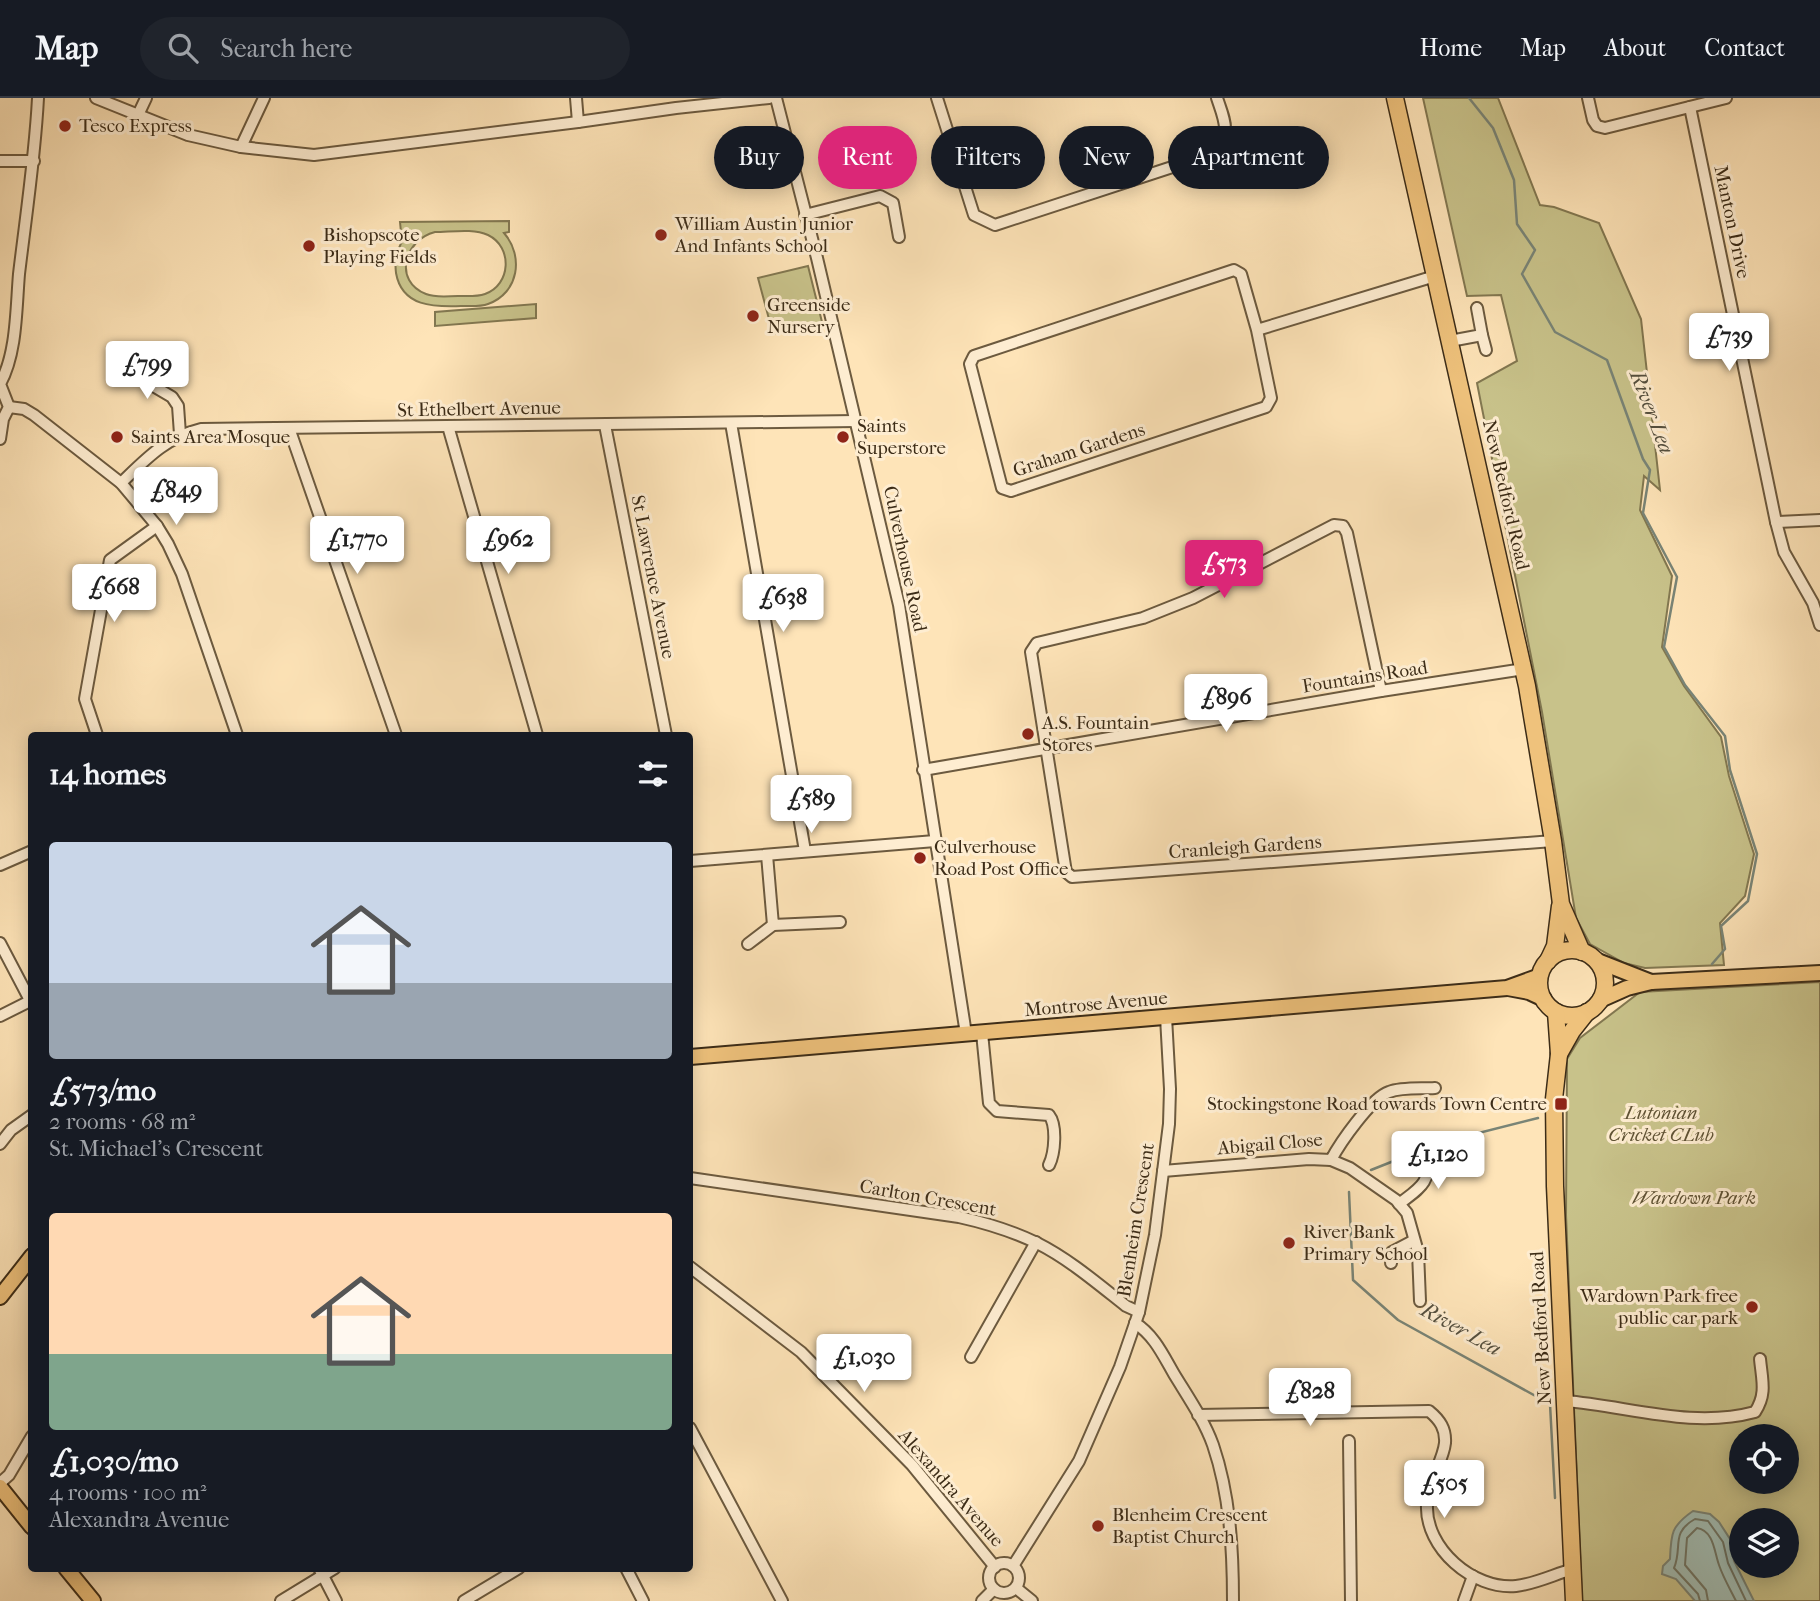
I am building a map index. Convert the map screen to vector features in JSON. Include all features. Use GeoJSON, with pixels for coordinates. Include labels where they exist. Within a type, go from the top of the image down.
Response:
{"type":"FeatureCollection","features":[{"type":"Feature","properties":{"kind":"highway","name":"New Bedford Road"},"geometry":{"type":"LineString","coordinates":[[1395,98],[1524,669],[1561,904],[1555,946],[1548,961]]}},
{"type":"Feature","properties":{"kind":"highway","name":"New Bedford Road"},"geometry":{"type":"LineString","coordinates":[[1561,904],[1589,956]]}},
{"type":"Feature","properties":{"kind":"highway"},"geometry":{"type":"LineString","coordinates":[[1563,951],[1589,956],[1602,968],[1605,990],[1601,1000],[1587,1012],[1577,1016],[1556,1012],[1541,992],[1540,976],[1548,961],[1563,951]]}},
{"type":"Feature","properties":{"kind":"highway","name":"New Bedford Road"},"geometry":{"type":"LineString","coordinates":[[1556,1012],[1559,1054],[1554,1099],[1555,1186],[1574,1601]]}},
{"type":"Feature","properties":{"kind":"highway","name":"New Bedford Road"},"geometry":{"type":"LineString","coordinates":[[1559,1054],[1587,1012]]}},
{"type":"Feature","properties":{"kind":"main road"},"geometry":{"type":"LineString","coordinates":[[1589,956],[1651,982]]}},
{"type":"Feature","properties":{"kind":"main road"},"geometry":{"type":"LineString","coordinates":[[1601,1000],[1627,988],[1651,982],[1820,973]]}},
{"type":"Feature","properties":{"kind":"main road","name":"Montrose Avenue"},"geometry":{"type":"LineString","coordinates":[[693,1057],[1507,988],[1540,976]]}},
{"type":"Feature","properties":{"kind":"main road","name":"Montrose Avenue"},"geometry":{"type":"LineString","coordinates":[[1507,988],[1529,992],[1544,999]]}},
{"type":"Feature","properties":{"kind":"main road"},"geometry":{"type":"LineString","coordinates":[[0,1297],[28,1261]]}},
{"type":"Feature","properties":{"kind":"main road"},"geometry":{"type":"LineString","coordinates":[[0,1485],[28,1522]]}},
{"type":"Feature","properties":{"kind":"main road"},"geometry":{"type":"LineString","coordinates":[[69,1572],[93,1601]]}},
{"type":"Feature","properties":{"kind":"street"},"geometry":{"type":"LineString","coordinates":[[0,439],[3,419],[9,407],[0,384],[7,372],[9,361],[34,161],[38,98]]}},
{"type":"Feature","properties":{"kind":"street"},"geometry":{"type":"LineString","coordinates":[[96,98],[188,135],[242,147],[314,155],[769,98]]}},
{"type":"Feature","properties":{"kind":"street"},"geometry":{"type":"LineString","coordinates":[[138,115],[146,98]]}},
{"type":"Feature","properties":{"kind":"street"},"geometry":{"type":"LineString","coordinates":[[242,147],[264,98]]}},
{"type":"Feature","properties":{"kind":"street"},"geometry":{"type":"LineString","coordinates":[[576,98],[578,122]]}},
{"type":"Feature","properties":{"kind":"street","name":"Culverhouse Road"},"geometry":{"type":"LineString","coordinates":[[776,98],[899,605],[966,1034]]}},
{"type":"Feature","properties":{"kind":"street"},"geometry":{"type":"LineString","coordinates":[[937,98],[974,215],[995,225],[1212,154],[1223,143],[1226,128],[1217,98]]}},
{"type":"Feature","properties":{"kind":"street"},"geometry":{"type":"LineString","coordinates":[[1588,98],[1593,120],[1597,126],[1605,128],[1726,98]]}},
{"type":"Feature","properties":{"kind":"street","name":"Manton Drive"},"geometry":{"type":"LineString","coordinates":[[1690,107],[1776,522],[1784,552],[1813,603],[1820,625]]}},
{"type":"Feature","properties":{"kind":"street"},"geometry":{"type":"LineString","coordinates":[[0,161],[34,161]]}},
{"type":"Feature","properties":{"kind":"street"},"geometry":{"type":"LineString","coordinates":[[805,215],[880,196],[893,203],[899,237]]}},
{"type":"Feature","properties":{"kind":"street","name":"Graham Gardens"},"geometry":{"type":"LineString","coordinates":[[1234,270],[1241,274],[1257,330],[1271,398],[1266,407],[1011,491],[1002,488],[970,363],[974,356],[1234,270]]}},
{"type":"Feature","properties":{"kind":"street"},"geometry":{"type":"LineString","coordinates":[[1257,330],[1435,276]]}},
{"type":"Feature","properties":{"kind":"street"},"geometry":{"type":"LineString","coordinates":[[1477,308],[1486,350]]}},
{"type":"Feature","properties":{"kind":"street"},"geometry":{"type":"LineString","coordinates":[[1450,341],[1482,335]]}},
{"type":"Feature","properties":{"kind":"street"},"geometry":{"type":"LineString","coordinates":[[128,363],[138,377],[172,397],[178,406],[180,434]]}},
{"type":"Feature","properties":{"kind":"street"},"geometry":{"type":"LineString","coordinates":[[9,407],[24,409],[34,415],[121,483],[157,526],[169,544],[182,574],[236,732]]}},
{"type":"Feature","properties":{"kind":"street","name":"St Ethelbert Avenue"},"geometry":{"type":"LineString","coordinates":[[121,483],[151,453],[180,434],[201,429],[856,421]]}},
{"type":"Feature","properties":{"kind":"street"},"geometry":{"type":"LineString","coordinates":[[731,423],[805,851]]}},
{"type":"Feature","properties":{"kind":"street","name":"St Lawrence Avenue"},"geometry":{"type":"LineString","coordinates":[[605,425],[665,732]]}},
{"type":"Feature","properties":{"kind":"street"},"geometry":{"type":"LineString","coordinates":[[448,426],[536,732]]}},
{"type":"Feature","properties":{"kind":"street"},"geometry":{"type":"LineString","coordinates":[[289,428],[395,732]]}},
{"type":"Feature","properties":{"kind":"street"},"geometry":{"type":"LineString","coordinates":[[1776,522],[1820,520]]}},
{"type":"Feature","properties":{"kind":"street"},"geometry":{"type":"LineString","coordinates":[[1046,749],[1031,652],[1037,643],[1143,618],[1193,598],[1334,525],[1343,526],[1347,533],[1381,691]]}},
{"type":"Feature","properties":{"kind":"street"},"geometry":{"type":"LineString","coordinates":[[96,732],[85,699],[110,560],[157,526]]}},
{"type":"Feature","properties":{"kind":"street","name":"Fountains Road"},"geometry":{"type":"LineString","coordinates":[[923,770],[1524,669]]}},
{"type":"Feature","properties":{"kind":"street","name":"Cranleigh Gardens"},"geometry":{"type":"LineString","coordinates":[[1046,749],[1066,872],[1072,877],[1553,841]]}},
{"type":"Feature","properties":{"kind":"street"},"geometry":{"type":"LineString","coordinates":[[693,860],[935,841]]}},
{"type":"Feature","properties":{"kind":"street"},"geometry":{"type":"LineString","coordinates":[[0,865],[28,853]]}},
{"type":"Feature","properties":{"kind":"street"},"geometry":{"type":"LineString","coordinates":[[767,855],[774,925]]}},
{"type":"Feature","properties":{"kind":"street"},"geometry":{"type":"LineString","coordinates":[[748,944],[774,925],[840,922]]}},
{"type":"Feature","properties":{"kind":"street"},"geometry":{"type":"LineString","coordinates":[[0,943],[28,996]]}},
{"type":"Feature","properties":{"kind":"street"},"geometry":{"type":"LineString","coordinates":[[0,1016],[28,1003]]}},
{"type":"Feature","properties":{"kind":"street","name":"Blenheim Crescent"},"geometry":{"type":"LineString","coordinates":[[1013,1566],[1079,1461],[1112,1388],[1139,1312],[1155,1235],[1163,1171],[1170,1089],[1166,1017]]}},
{"type":"Feature","properties":{"kind":"street"},"geometry":{"type":"LineString","coordinates":[[982,1033],[989,1103],[996,1111],[1049,1115],[1053,1119],[1053,1151],[1049,1165]]}},
{"type":"Feature","properties":{"kind":"street","name":"Abigail Close"},"geometry":{"type":"LineString","coordinates":[[1163,1171],[1309,1159],[1331,1160],[1341,1140],[1358,1119],[1388,1092],[1435,1088]]}},
{"type":"Feature","properties":{"kind":"street"},"geometry":{"type":"LineString","coordinates":[[0,1144],[11,1130],[28,1118]]}},
{"type":"Feature","properties":{"kind":"street"},"geometry":{"type":"LineString","coordinates":[[1399,1204],[1426,1180],[1429,1173],[1428,1155]]}},
{"type":"Feature","properties":{"kind":"street"},"geometry":{"type":"LineString","coordinates":[[1331,1160],[1350,1168],[1416,1220],[1413,1241],[1418,1252],[1420,1301]]}},
{"type":"Feature","properties":{"kind":"street","name":"Carlton Crescent"},"geometry":{"type":"LineString","coordinates":[[693,1178],[959,1217],[992,1225],[1036,1242],[1081,1271],[1126,1306],[1139,1312]]}},
{"type":"Feature","properties":{"kind":"street"},"geometry":{"type":"LineString","coordinates":[[1391,1263],[1392,1252],[1413,1241]]}},
{"type":"Feature","properties":{"kind":"street"},"geometry":{"type":"LineString","coordinates":[[971,1357],[1036,1242]]}},
{"type":"Feature","properties":{"kind":"street","name":"Alexandra Avenue"},"geometry":{"type":"LineString","coordinates":[[693,1269],[800,1352],[912,1465],[995,1567]]}},
{"type":"Feature","properties":{"kind":"street"},"geometry":{"type":"LineString","coordinates":[[1135,1323],[1151,1336],[1212,1444],[1224,1489],[1231,1541],[1233,1601]]}},
{"type":"Feature","properties":{"kind":"street"},"geometry":{"type":"LineString","coordinates":[[1565,1401],[1681,1417],[1732,1418],[1755,1412],[1762,1402],[1764,1392],[1760,1359]]}},
{"type":"Feature","properties":{"kind":"street"},"geometry":{"type":"LineString","coordinates":[[1198,1415],[1429,1411],[1444,1429],[1445,1445],[1430,1482],[1427,1506],[1429,1527],[1436,1544],[1474,1576],[1496,1585],[1517,1586],[1573,1569]]}},
{"type":"Feature","properties":{"kind":"street"},"geometry":{"type":"LineString","coordinates":[[693,1434],[782,1601]]}},
{"type":"Feature","properties":{"kind":"street"},"geometry":{"type":"LineString","coordinates":[[1349,1441],[1351,1601]]}},
{"type":"Feature","properties":{"kind":"street"},"geometry":{"type":"LineString","coordinates":[[0,1485],[28,1443]]}},
{"type":"Feature","properties":{"kind":"street"},"geometry":{"type":"LineString","coordinates":[[1004,1563],[1013,1566],[1019,1579],[1016,1588],[1007,1593],[994,1589],[989,1580],[995,1567],[1004,1563]]}},
{"type":"Feature","properties":{"kind":"street"},"geometry":{"type":"LineString","coordinates":[[281,1601],[320,1572],[336,1601]]}},
{"type":"Feature","properties":{"kind":"street"},"geometry":{"type":"LineString","coordinates":[[464,1601],[512,1572]]}},
{"type":"Feature","properties":{"kind":"street"},"geometry":{"type":"LineString","coordinates":[[628,1572],[643,1601]]}},
{"type":"Feature","properties":{"kind":"street"},"geometry":{"type":"LineString","coordinates":[[1464,1601],[1474,1576]]}},
{"type":"Feature","properties":{"kind":"street"},"geometry":{"type":"LineString","coordinates":[[1016,1588],[1032,1601]]}},
{"type":"Feature","properties":{"kind":"street"},"geometry":{"type":"LineString","coordinates":[[982,1601],[994,1589]]}},
{"type":"Feature","properties":{"kind":"green space"},"geometry":{"type":"Polygon","coordinates":[[[1423,98],[1498,98],[1540,205],[1554,207],[1599,223],[1641,319],[1660,490],[1644,476],[1640,510],[1672,576],[1662,647],[1684,686],[1721,737],[1729,776],[1754,854],[1745,896],[1720,923],[1724,965],[1645,968],[1624,963],[1590,944],[1576,918],[1542,712],[1477,383],[1517,361],[1501,295],[1467,296],[1423,98]]]}},
{"type":"Feature","properties":{"kind":"green space"},"geometry":{"type":"Polygon","coordinates":[[[509,221],[509,232],[504,233],[514,252],[516,263],[512,283],[498,299],[482,306],[430,305],[412,299],[399,284],[396,273],[398,251],[409,233],[401,232],[400,222],[509,221]],[[435,232],[424,236],[410,252],[406,271],[416,288],[434,296],[478,296],[494,289],[500,283],[506,266],[502,248],[496,241],[488,235],[476,232],[435,232]]]}},
{"type":"Feature","properties":{"kind":"green space"},"geometry":{"type":"Polygon","coordinates":[[[808,266],[822,322],[773,334],[758,278],[808,266]]]}},
{"type":"Feature","properties":{"kind":"green space"},"geometry":{"type":"Polygon","coordinates":[[[536,304],[536,318],[435,326],[435,312],[536,304]]]}},
{"type":"Feature","properties":{"kind":"green space","name":"Wardown Park"},"geometry":{"type":"Polygon","coordinates":[[[1820,982],[1820,1601],[1582,1601],[1566,1215],[1567,1059],[1580,1038],[1640,992],[1820,982]]]}},
{"type":"Feature","properties":{"kind":"water"},"geometry":{"type":"Polygon","coordinates":[[[1693,1511],[1710,1514],[1719,1522],[1729,1537],[1729,1578],[1742,1578],[1754,1601],[1695,1601],[1676,1579],[1662,1574],[1663,1566],[1670,1559],[1674,1531],[1680,1521],[1693,1511]]]}},
{"type":"Feature","properties":{"kind":"waterway","name":"River Lea"},"geometry":{"type":"LineString","coordinates":[[1469,98],[1493,128],[1514,180],[1517,224],[1535,250],[1522,274],[1555,332],[1607,360],[1643,459],[1650,470],[1643,513],[1677,577],[1664,647],[1685,685],[1725,736],[1730,770],[1757,854],[1748,901],[1721,926],[1725,949],[1712,964]]}},
{"type":"Feature","properties":{"kind":"waterway","name":"River Lea"},"geometry":{"type":"LineString","coordinates":[[1371,1170],[1439,1143],[1538,1118]]}},
{"type":"Feature","properties":{"kind":"waterway","name":"River Lea"},"geometry":{"type":"LineString","coordinates":[[1349,1192],[1353,1280],[1398,1320],[1550,1404],[1555,1498]]}},
{"type":"Feature","properties":{"kind":"place","name":"Tesco Express"},"geometry":{"type":"Point","coordinates":[65,126]}},
{"type":"Feature","properties":{"kind":"place","name":"William Austin Junior And Infants School"},"geometry":{"type":"Point","coordinates":[661,235]}},
{"type":"Feature","properties":{"kind":"place","name":"Bishopscote Playing Fields"},"geometry":{"type":"Point","coordinates":[309,246]}},
{"type":"Feature","properties":{"kind":"place","name":"Greenside Nursery"},"geometry":{"type":"Point","coordinates":[753,316]}},
{"type":"Feature","properties":{"kind":"place","name":"Saints Area Mosque"},"geometry":{"type":"Point","coordinates":[117,437]}},
{"type":"Feature","properties":{"kind":"place","name":"Saints Superstore"},"geometry":{"type":"Point","coordinates":[843,437]}},
{"type":"Feature","properties":{"kind":"place","name":"A.S. Fountain Stores"},"geometry":{"type":"Point","coordinates":[1028,734]}},
{"type":"Feature","properties":{"kind":"place","name":"Culverhouse Road Post Office"},"geometry":{"type":"Point","coordinates":[920,858]}},
{"type":"Feature","properties":{"kind":"place","name":"Stockingstone Road towards Town Centre"},"geometry":{"type":"Point","coordinates":[1561,1104]}},
{"type":"Feature","properties":{"kind":"place","name":"River Bank Primary School"},"geometry":{"type":"Point","coordinates":[1289,1243]}},
{"type":"Feature","properties":{"kind":"place","name":"Wardown Park free public car park"},"geometry":{"type":"Point","coordinates":[1752,1307]}},
{"type":"Feature","properties":{"kind":"place","name":"Blenheim Crescent Baptist Church"},"geometry":{"type":"Point","coordinates":[1098,1526]}},
{"type":"Feature","properties":{"kind":"park label","name":"Lutonian Cricket CLub"},"geometry":{"type":"Point","coordinates":[1661,1124]}}]}
